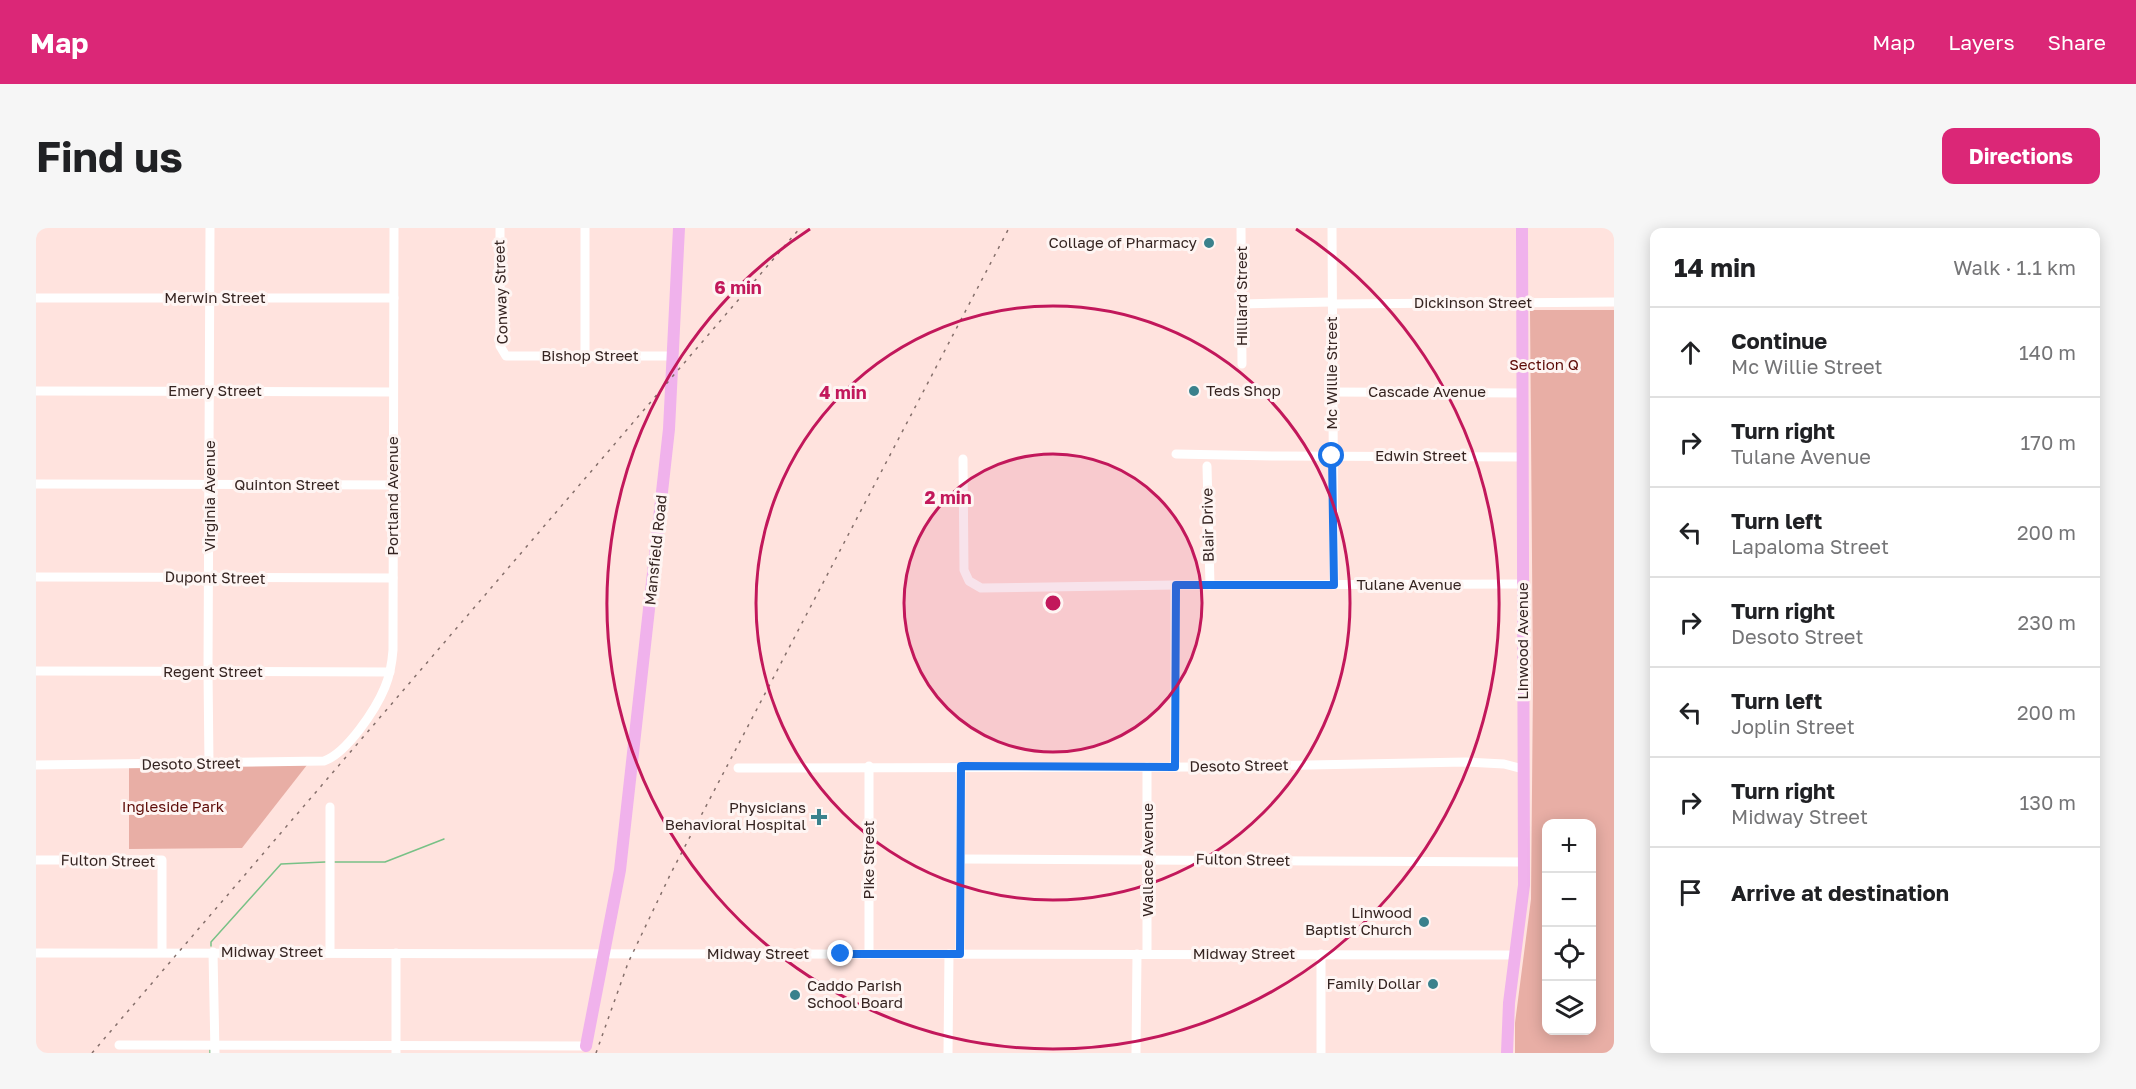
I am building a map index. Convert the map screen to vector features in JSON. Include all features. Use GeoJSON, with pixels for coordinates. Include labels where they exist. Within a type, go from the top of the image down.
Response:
{"type":"FeatureCollection","features":[{"type":"Feature","properties":{"kind":"main road","name":"Mansfield Road"},"geometry":{"type":"LineString","coordinates":[[585,1050],[600,1005],[620,870],[666,463],[674,356],[679,228]]}},
{"type":"Feature","properties":{"kind":"main road","name":"Linwood Avenue"},"geometry":{"type":"LineString","coordinates":[[1507,1053],[1509,1004],[1522,905],[1524,862],[1522,228]]}},
{"type":"Feature","properties":{"kind":"street","name":"Virginia Avenue"},"geometry":{"type":"LineString","coordinates":[[210,228],[208,671],[210,764]]}},
{"type":"Feature","properties":{"kind":"street","name":"Portland Avenue"},"geometry":{"type":"LineString","coordinates":[[342,749],[381,697],[390,672],[393,650],[394,228]]}},
{"type":"Feature","properties":{"kind":"street","name":"Conway Street"},"geometry":{"type":"LineString","coordinates":[[500,228],[500,346],[506,356]]}},
{"type":"Feature","properties":{"kind":"street"},"geometry":{"type":"LineString","coordinates":[[585,228],[585,356]]}},
{"type":"Feature","properties":{"kind":"street","name":"Hilliard Street"},"geometry":{"type":"LineString","coordinates":[[1242,228],[1242,364]]}},
{"type":"Feature","properties":{"kind":"street","name":"Mc Willie Street"},"geometry":{"type":"LineString","coordinates":[[1332,228],[1334,585]]}},
{"type":"Feature","properties":{"kind":"street","name":"Merwin Street"},"geometry":{"type":"LineString","coordinates":[[36,298],[394,298]]}},
{"type":"Feature","properties":{"kind":"street","name":"Dickinson Street"},"geometry":{"type":"LineString","coordinates":[[1241,304],[1614,302]]}},
{"type":"Feature","properties":{"kind":"street","name":"Bishop Street"},"geometry":{"type":"LineString","coordinates":[[506,356],[674,356]]}},
{"type":"Feature","properties":{"kind":"street","name":"Emery Street"},"geometry":{"type":"LineString","coordinates":[[36,391],[393,392]]}},
{"type":"Feature","properties":{"kind":"street","name":"Cascade Avenue"},"geometry":{"type":"LineString","coordinates":[[1332,392],[1521,393]]}},
{"type":"Feature","properties":{"kind":"street","name":"Edwin Street"},"geometry":{"type":"LineString","coordinates":[[1176,454],[1522,457]]}},
{"type":"Feature","properties":{"kind":"street","name":"Tulane Avenue"},"geometry":{"type":"LineString","coordinates":[[963,459],[964,570],[973,585],[988,589],[1176,585],[1522,584]]}},
{"type":"Feature","properties":{"kind":"street","name":"Blair Drive"},"geometry":{"type":"LineString","coordinates":[[1207,465],[1210,585]]}},
{"type":"Feature","properties":{"kind":"street","name":"Quinton Street"},"geometry":{"type":"LineString","coordinates":[[36,484],[393,484]]}},
{"type":"Feature","properties":{"kind":"street","name":"Dupont Street"},"geometry":{"type":"LineString","coordinates":[[36,577],[393,579]]}},
{"type":"Feature","properties":{"kind":"street"},"geometry":{"type":"LineString","coordinates":[[1175,767],[1176,585]]}},
{"type":"Feature","properties":{"kind":"street","name":"Regent Street"},"geometry":{"type":"LineString","coordinates":[[36,671],[390,672]]}},
{"type":"Feature","properties":{"kind":"street","name":"Desoto Street"},"geometry":{"type":"LineString","coordinates":[[36,765],[324,761],[342,749]]}},
{"type":"Feature","properties":{"kind":"street","name":"Desoto Street"},"geometry":{"type":"LineString","coordinates":[[738,768],[1175,767],[1466,762],[1504,764],[1523,769]]}},
{"type":"Feature","properties":{"kind":"street","name":"Pike Street"},"geometry":{"type":"LineString","coordinates":[[869,766],[869,954]]}},
{"type":"Feature","properties":{"kind":"street"},"geometry":{"type":"LineString","coordinates":[[960,954],[961,766]]}},
{"type":"Feature","properties":{"kind":"street","name":"Wallace Avenue"},"geometry":{"type":"LineString","coordinates":[[1147,954],[1148,766]]}},
{"type":"Feature","properties":{"kind":"street"},"geometry":{"type":"LineString","coordinates":[[330,807],[330,952]]}},
{"type":"Feature","properties":{"kind":"street","name":"Fulton Street"},"geometry":{"type":"LineString","coordinates":[[961,859],[1524,862]]}},
{"type":"Feature","properties":{"kind":"street","name":"Fulton Street"},"geometry":{"type":"LineString","coordinates":[[36,860],[162,860],[162,952]]}},
{"type":"Feature","properties":{"kind":"street","name":"Midway Street"},"geometry":{"type":"LineString","coordinates":[[36,952],[1515,955]]}},
{"type":"Feature","properties":{"kind":"street"},"geometry":{"type":"LineString","coordinates":[[213,952],[215,1049]]}},
{"type":"Feature","properties":{"kind":"street"},"geometry":{"type":"LineString","coordinates":[[396,953],[396,1049]]}},
{"type":"Feature","properties":{"kind":"street"},"geometry":{"type":"LineString","coordinates":[[948,1053],[949,954]]}},
{"type":"Feature","properties":{"kind":"street"},"geometry":{"type":"LineString","coordinates":[[1136,1053],[1137,954]]}},
{"type":"Feature","properties":{"kind":"street"},"geometry":{"type":"LineString","coordinates":[[1321,954],[1321,1053]]}},
{"type":"Feature","properties":{"kind":"street"},"geometry":{"type":"LineString","coordinates":[[119,1046],[215,1049],[585,1050]]}},
{"type":"Feature","properties":{"kind":"green space","name":"Section Q"},"geometry":{"type":"Polygon","coordinates":[[[1530,310],[1614,310],[1614,1053],[1515,1053],[1515,1023],[1531,899],[1533,682],[1530,310]]]}},
{"type":"Feature","properties":{"kind":"green space","name":"Ingleside Park"},"geometry":{"type":"Polygon","coordinates":[[[307,765],[242,848],[129,849],[129,767],[307,765]]]}},
{"type":"Feature","properties":{"kind":"waterway"},"geometry":{"type":"LineString","coordinates":[[335,862],[385,862],[444,839]]}},
{"type":"Feature","properties":{"kind":"waterway"},"geometry":{"type":"LineString","coordinates":[[211,946],[211,942],[281,864],[325,862]]}},
{"type":"Feature","properties":{"kind":"railway"},"geometry":{"type":"LineString","coordinates":[[92,1053],[800,228]]}},
{"type":"Feature","properties":{"kind":"railway"},"geometry":{"type":"LineString","coordinates":[[596,1053],[628,963],[671,873],[1009,228]]}},
{"type":"Feature","properties":{"kind":"place","name":"Collage of Pharmacy"},"geometry":{"type":"Point","coordinates":[1209,243]}},
{"type":"Feature","properties":{"kind":"place","name":"Teds Shop"},"geometry":{"type":"Point","coordinates":[1194,391]}},
{"type":"Feature","properties":{"kind":"place","name":"Physicians Behavioral Hospital"},"geometry":{"type":"Point","coordinates":[819,817]}},
{"type":"Feature","properties":{"kind":"place","name":"Linwood Baptist Church"},"geometry":{"type":"Point","coordinates":[1424,922]}},
{"type":"Feature","properties":{"kind":"place","name":"Family Dollar"},"geometry":{"type":"Point","coordinates":[1433,984]}},
{"type":"Feature","properties":{"kind":"place","name":"Caddo Parish School Board"},"geometry":{"type":"Point","coordinates":[795,995]}},
{"type":"Feature","properties":{"kind":"route"},"geometry":{"type":"LineString","coordinates":[[841,954],[960,954],[961,766],[1175,767],[1176,585],[1334,585],[1332,456]]}}]}
